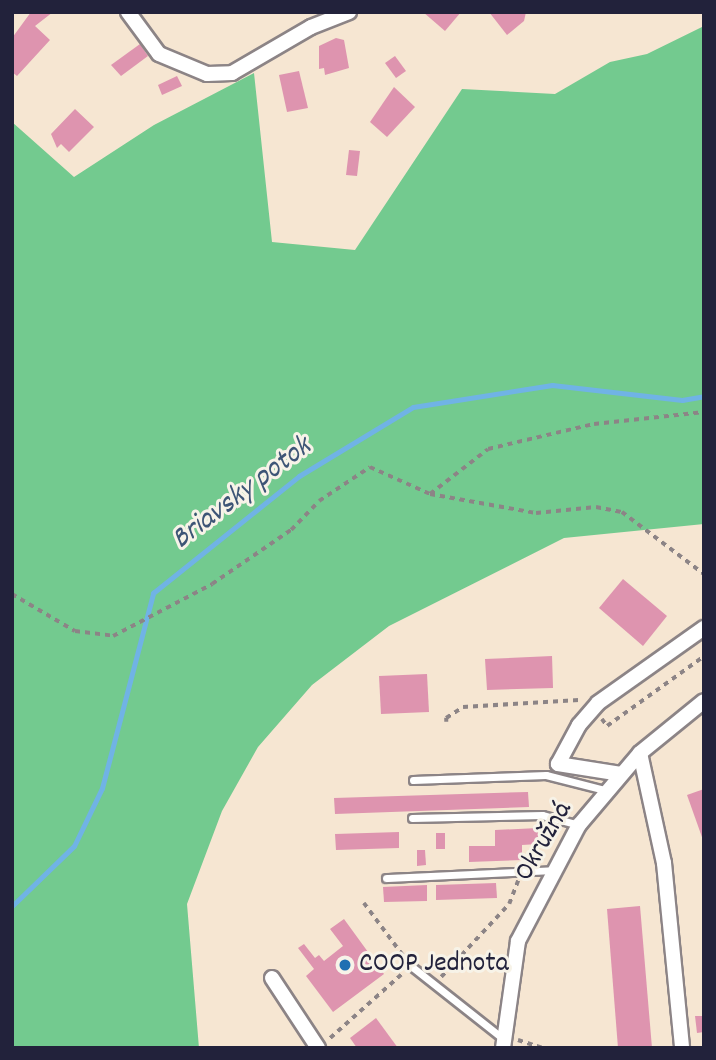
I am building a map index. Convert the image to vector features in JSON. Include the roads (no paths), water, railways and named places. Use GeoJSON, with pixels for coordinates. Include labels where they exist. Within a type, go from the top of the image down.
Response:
{"type":"FeatureCollection","features":[{"type":"Feature","properties":{"kind":"street"},"geometry":{"type":"LineString","coordinates":[[128,12],[159,54],[207,74],[232,73],[311,27],[349,12]]}},
{"type":"Feature","properties":{"kind":"street"},"geometry":{"type":"LineString","coordinates":[[621,774],[558,764],[579,725],[598,703],[704,628]]}},
{"type":"Feature","properties":{"kind":"street","name":"Okružná"},"geometry":{"type":"LineString","coordinates":[[502,1042],[518,941],[579,825],[606,790],[640,754],[704,701]]}},
{"type":"Feature","properties":{"kind":"street"},"geometry":{"type":"LineString","coordinates":[[640,754],[664,863],[682,1048]]}},
{"type":"Feature","properties":{"kind":"street"},"geometry":{"type":"LineString","coordinates":[[272,978],[319,1048]]}},
{"type":"Feature","properties":{"kind":"lane"},"geometry":{"type":"LineString","coordinates":[[413,780],[546,775],[606,790]]}},
{"type":"Feature","properties":{"kind":"lane"},"geometry":{"type":"LineString","coordinates":[[412,818],[542,815],[579,825]]}},
{"type":"Feature","properties":{"kind":"lane"},"geometry":{"type":"LineString","coordinates":[[386,878],[555,870]]}},
{"type":"Feature","properties":{"kind":"lane"},"geometry":{"type":"LineString","coordinates":[[411,966],[502,1042]]}},
{"type":"Feature","properties":{"kind":"waterway","name":"Briavsky potok"},"geometry":{"type":"LineString","coordinates":[[12,906],[74,846],[102,788],[153,593],[299,476],[413,407],[552,385],[682,400],[704,396]]}},
{"type":"Feature","properties":{"kind":"place","name":"COOP Jednota"},"geometry":{"type":"Point","coordinates":[345,965]}}]}
